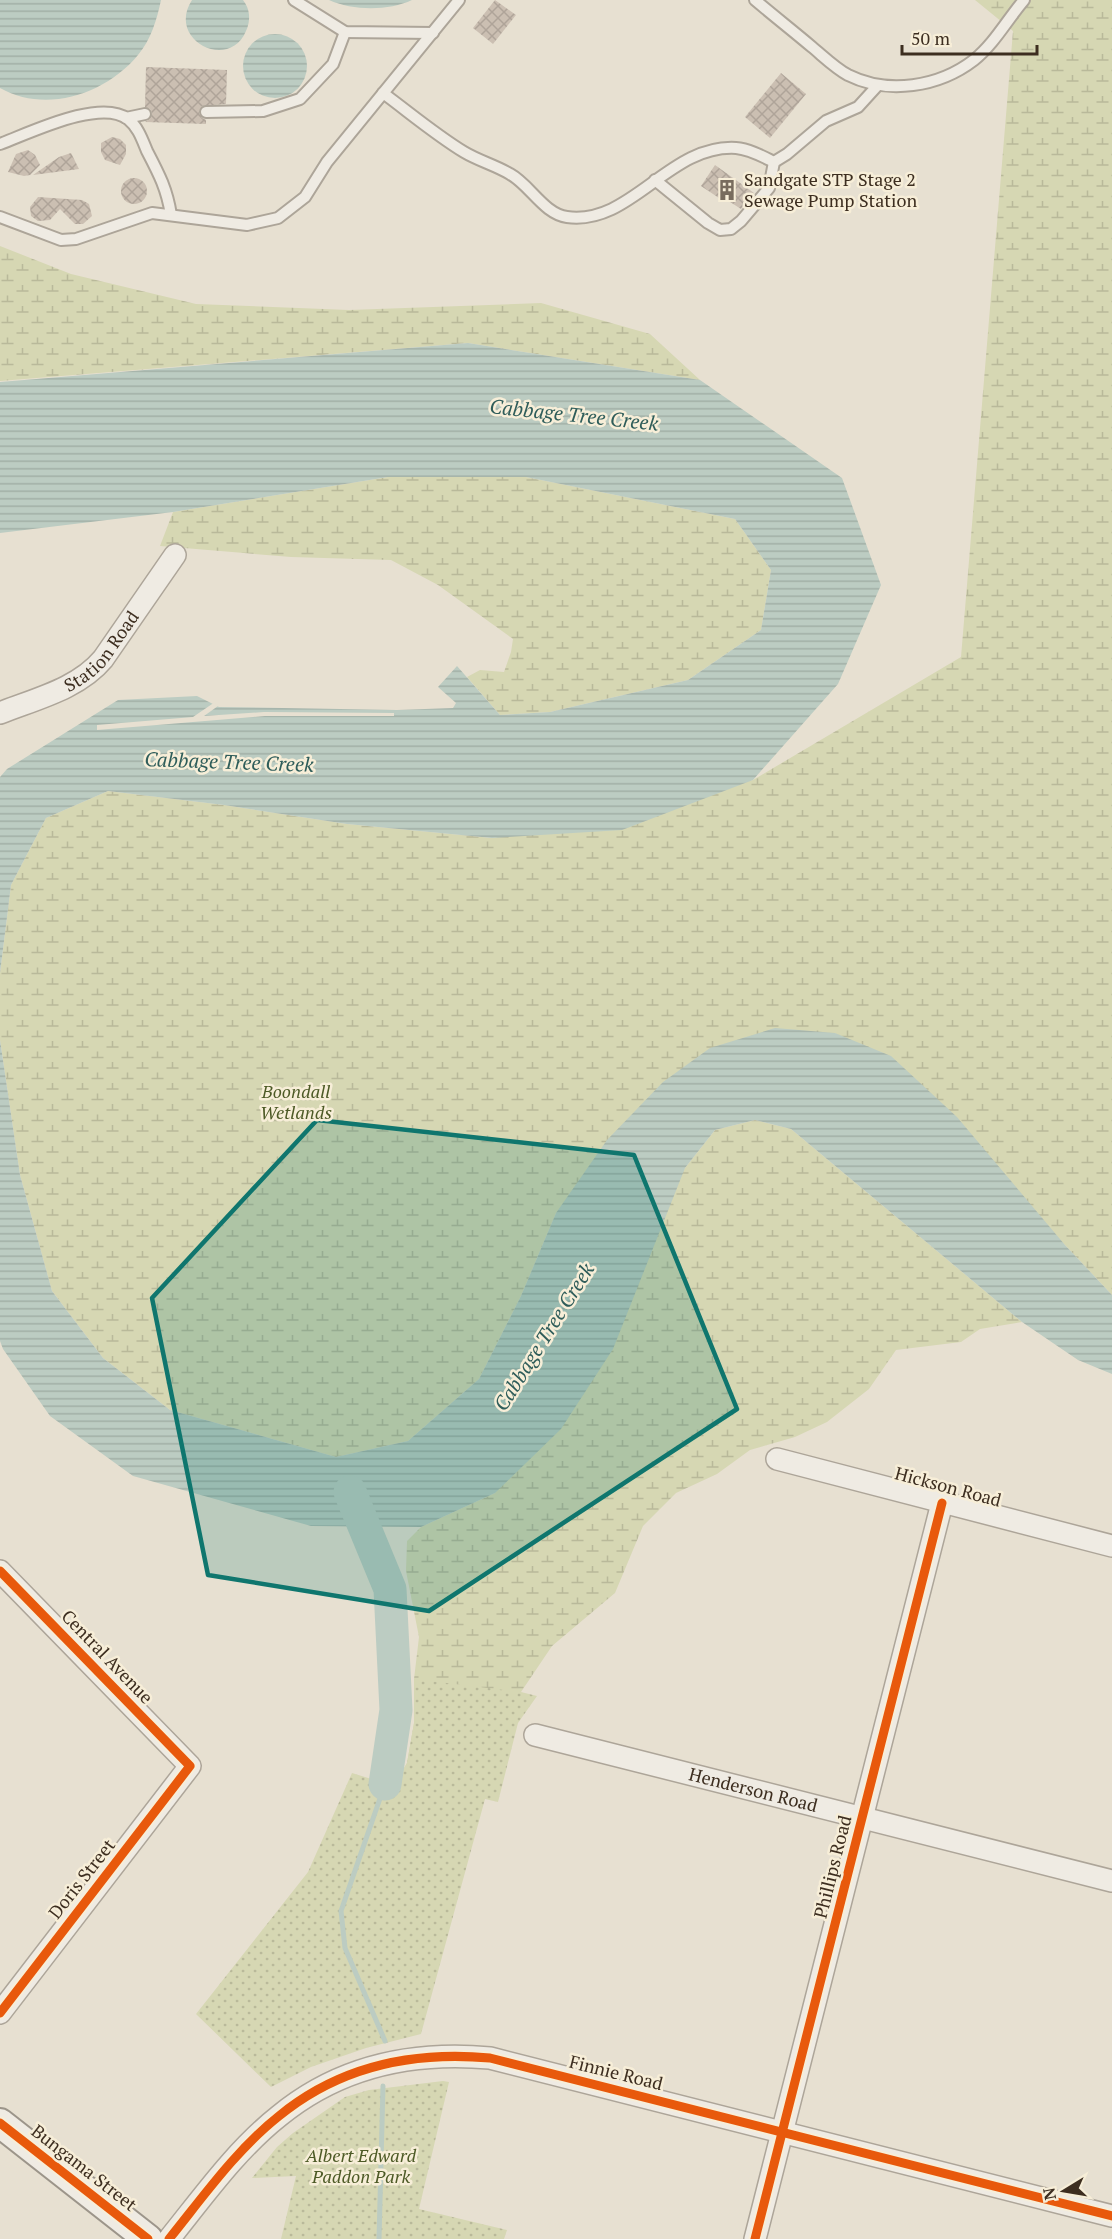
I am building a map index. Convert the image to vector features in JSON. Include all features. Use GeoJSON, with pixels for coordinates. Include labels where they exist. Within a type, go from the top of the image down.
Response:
{"type":"FeatureCollection","features":[{"type":"Feature","properties":{"kind":"street","name":"Station Road"},"geometry":{"type":"LineString","coordinates":[[0,713],[77,682],[92,672],[175,555]]}},
{"type":"Feature","properties":{"kind":"street","name":"Hickson Road"},"geometry":{"type":"LineString","coordinates":[[777,1459],[1112,1546]]}},
{"type":"Feature","properties":{"kind":"street","name":"Phillips Road"},"geometry":{"type":"LineString","coordinates":[[755,2239],[942,1503]]}},
{"type":"Feature","properties":{"kind":"street","name":"Central Avenue"},"geometry":{"type":"LineString","coordinates":[[0,1572],[190,1766]]}},
{"type":"Feature","properties":{"kind":"street","name":"Henderson Road"},"geometry":{"type":"LineString","coordinates":[[535,1735],[1112,1881]]}},
{"type":"Feature","properties":{"kind":"street","name":"Doris Street"},"geometry":{"type":"LineString","coordinates":[[0,2013],[190,1766]]}},
{"type":"Feature","properties":{"kind":"street","name":"Finnie Road"},"geometry":{"type":"LineString","coordinates":[[169,2239],[229,2165],[279,2116],[312,2092],[360,2070],[403,2060],[453,2055],[490,2058],[1112,2216]]}},
{"type":"Feature","properties":{"kind":"street","name":"Bungama Street"},"geometry":{"type":"LineString","coordinates":[[0,2123],[148,2239]]}},
{"type":"Feature","properties":{"kind":"lane"},"geometry":{"type":"LineString","coordinates":[[294,0],[345,32],[432,33]]}},
{"type":"Feature","properties":{"kind":"lane"},"geometry":{"type":"LineString","coordinates":[[0,217],[61,240],[76,239],[152,213],[247,225],[278,218],[305,197],[327,162],[459,0]]}},
{"type":"Feature","properties":{"kind":"lane"},"geometry":{"type":"LineString","coordinates":[[755,0],[848,75],[878,85],[907,86],[944,76],[975,59],[992,42],[1024,0]]}},
{"type":"Feature","properties":{"kind":"lane"},"geometry":{"type":"LineString","coordinates":[[206,112],[263,111],[300,99],[333,64],[345,32]]}},
{"type":"Feature","properties":{"kind":"lane"},"geometry":{"type":"LineString","coordinates":[[656,180],[708,223],[720,230],[731,229],[741,221],[769,188],[774,162],[826,121],[858,107],[878,85]]}},
{"type":"Feature","properties":{"kind":"lane"},"geometry":{"type":"LineString","coordinates":[[383,93],[466,154],[510,174],[552,212],[564,217],[582,219],[601,215],[693,157],[712,150],[736,148],[758,154],[774,162]]}},
{"type":"Feature","properties":{"kind":"lane"},"geometry":{"type":"LineString","coordinates":[[0,144],[86,113],[109,111],[126,118],[136,128],[167,191],[171,215]]}},
{"type":"Feature","properties":{"kind":"lane"},"geometry":{"type":"LineString","coordinates":[[126,118],[145,114]]}},
{"type":"Feature","properties":{"kind":"highlighted area"},"geometry":{"type":"Polygon","coordinates":[[[317,1120],[634,1155],[737,1409],[429,1611],[208,1575],[152,1298],[317,1120]]]}},
{"type":"Feature","properties":{"kind":"green space","name":"Boondall Wetlands"},"geometry":{"type":"Polygon","coordinates":[[[975,0],[1112,0],[1112,1295],[1065,1245],[835,1033],[556,1213],[521,1296],[479,1379],[408,1441],[336,1457],[170,1410],[103,1358],[52,1291],[20,1175],[0,1040],[0,973],[11,885],[46,818],[108,791],[224,805],[347,824],[492,838],[753,780],[961,657],[1013,31],[975,0]]]}},
{"type":"Feature","properties":{"kind":"green space"},"geometry":{"type":"Polygon","coordinates":[[[0,246],[71,274],[196,304],[349,310],[541,303],[650,334],[700,380],[468,343],[0,381],[0,246]]]}},
{"type":"Feature","properties":{"kind":"green space"},"geometry":{"type":"Polygon","coordinates":[[[388,477],[526,477],[735,519],[771,570],[761,630],[688,680],[550,712],[500,715],[467,677],[480,670],[504,672],[513,639],[438,585],[391,560],[291,557],[160,546],[173,512],[388,477]]]}},
{"type":"Feature","properties":{"kind":"green space"},"geometry":{"type":"Polygon","coordinates":[[[755,1120],[791,1129],[1022,1322],[980,1329],[961,1342],[896,1350],[869,1389],[827,1422],[795,1437],[750,1450],[717,1474],[676,1493],[643,1526],[615,1593],[552,1646],[521,1692],[499,1738],[391,1791],[407,1763],[414,1723],[414,1679],[419,1637],[406,1571],[407,1541],[421,1527],[495,1493],[685,1168],[715,1130],[755,1120]]]}},
{"type":"Feature","properties":{"kind":"green space"},"geometry":{"type":"Polygon","coordinates":[[[414,1679],[537,1696],[518,1723],[498,1802],[485,1799],[421,2034],[366,2048],[311,2067],[271,2087],[196,2014],[308,1872],[352,1773],[394,1786],[407,1763],[414,1723],[414,1679]]]}},
{"type":"Feature","properties":{"kind":"green space","name":"Albert Edward Paddon Park"},"geometry":{"type":"Polygon","coordinates":[[[449,2082],[419,2209],[507,2230],[504,2239],[281,2239],[296,2176],[252,2178],[277,2147],[293,2133],[345,2097],[369,2090],[449,2082]]]}},
{"type":"Feature","properties":{"kind":"water"},"geometry":{"type":"Polygon","coordinates":[[[0,0],[161,0],[147,43],[125,69],[92,89],[74,96],[36,99],[18,96],[0,88],[0,0]]]}},
{"type":"Feature","properties":{"kind":"water"},"geometry":{"type":"Polygon","coordinates":[[[192,0],[243,0],[248,11],[249,23],[238,43],[227,49],[215,50],[203,46],[193,38],[187,27],[186,14],[192,0]]]}},
{"type":"Feature","properties":{"kind":"water"},"geometry":{"type":"Polygon","coordinates":[[[329,0],[412,0],[382,8],[360,8],[329,0]]]}},
{"type":"Feature","properties":{"kind":"water"},"geometry":{"type":"Polygon","coordinates":[[[275,34],[293,40],[301,48],[307,66],[301,84],[293,92],[275,98],[257,92],[249,84],[243,66],[249,48],[257,40],[275,34]]]}},
{"type":"Feature","properties":{"kind":"water","name":"Cabbage Tree Creek"},"geometry":{"type":"Polygon","coordinates":[[[468,343],[700,380],[842,478],[881,585],[838,684],[753,780],[622,830],[492,838],[347,824],[224,805],[108,791],[46,818],[11,885],[0,973],[0,777],[7,769],[118,700],[197,696],[219,707],[397,710],[453,708],[456,703],[438,687],[457,666],[500,715],[550,712],[688,680],[761,630],[771,570],[735,519],[526,477],[388,477],[173,512],[0,533],[0,382],[468,343]]]}},
{"type":"Feature","properties":{"kind":"water","name":"Cabbage Tree Creek"},"geometry":{"type":"Polygon","coordinates":[[[775,1028],[835,1033],[891,1056],[957,1117],[1065,1245],[1112,1295],[1112,1374],[1078,1360],[1022,1322],[791,1129],[755,1120],[715,1130],[685,1168],[613,1349],[561,1429],[495,1493],[421,1527],[311,1526],[133,1476],[50,1416],[3,1349],[0,1341],[0,1040],[20,1175],[52,1291],[103,1358],[170,1410],[336,1457],[408,1441],[479,1379],[521,1296],[556,1213],[607,1140],[663,1082],[710,1048],[775,1028]]]}},
{"type":"Feature","properties":{"kind":"pier"},"geometry":{"type":"Polygon","coordinates":[[[215,702],[218,706],[204,716],[264,712],[394,713],[394,716],[265,716],[97,730],[97,725],[193,717],[215,702]]]}},
{"type":"Feature","properties":{"kind":"building"},"geometry":{"type":"Polygon","coordinates":[[[495,0],[516,15],[493,44],[473,28],[495,0]]]}},
{"type":"Feature","properties":{"kind":"building"},"geometry":{"type":"Polygon","coordinates":[[[146,67],[227,70],[226,104],[202,106],[199,113],[206,120],[206,124],[145,122],[150,119],[152,113],[145,107],[146,67]]]}},
{"type":"Feature","properties":{"kind":"building"},"geometry":{"type":"Polygon","coordinates":[[[781,73],[806,94],[770,138],[745,117],[781,73]]]}},
{"type":"Feature","properties":{"kind":"building"},"geometry":{"type":"Polygon","coordinates":[[[112,137],[120,139],[126,145],[126,154],[120,165],[105,160],[101,152],[101,143],[112,137]]]}},
{"type":"Feature","properties":{"kind":"building"},"geometry":{"type":"Polygon","coordinates":[[[28,150],[35,155],[40,165],[30,175],[24,176],[8,172],[16,154],[28,150]]]}},
{"type":"Feature","properties":{"kind":"building"},"geometry":{"type":"Polygon","coordinates":[[[71,153],[79,169],[33,175],[59,157],[71,153]]]}},
{"type":"Feature","properties":{"kind":"building","name":"Sandgate STP Stage 2 Sewage Pump Station"},"geometry":{"type":"Polygon","coordinates":[[[715,165],[754,193],[741,209],[701,186],[715,165]]]}},
{"type":"Feature","properties":{"kind":"building"},"geometry":{"type":"Polygon","coordinates":[[[134,178],[143,182],[147,191],[143,200],[134,204],[125,200],[121,191],[125,182],[134,178]]]}},
{"type":"Feature","properties":{"kind":"building"},"geometry":{"type":"Polygon","coordinates":[[[38,197],[82,200],[89,204],[92,216],[83,224],[75,224],[60,209],[50,220],[38,221],[31,216],[30,207],[38,197]]]}},
{"type":"Feature","properties":{"kind":"waterway"},"geometry":{"type":"LineString","coordinates":[[350,1492],[390,1589],[396,1710],[385,1784]]}},
{"type":"Feature","properties":{"kind":"waterway"},"geometry":{"type":"LineString","coordinates":[[385,1784],[341,1911],[345,1948],[385,2041]]}},
{"type":"Feature","properties":{"kind":"waterway"},"geometry":{"type":"LineString","coordinates":[[379,2239],[383,2086]]}},
{"type":"Feature","properties":{"kind":"cycle path"},"geometry":{"type":"LineString","coordinates":[[755,2239],[942,1503]]}},
{"type":"Feature","properties":{"kind":"cycle path"},"geometry":{"type":"LineString","coordinates":[[0,1571],[190,1766],[0,2013]]}},
{"type":"Feature","properties":{"kind":"cycle path"},"geometry":{"type":"LineString","coordinates":[[169,2239],[248,2144],[263,2129],[302,2099],[352,2074],[378,2066],[405,2060],[461,2056],[490,2058],[1112,2216]]}},
{"type":"Feature","properties":{"kind":"cycle path"},"geometry":{"type":"LineString","coordinates":[[0,2123],[148,2239]]}},
{"type":"Feature","properties":{"kind":"place","name":"Sandgate STP Stage 2 Sewage Pump Station"},"geometry":{"type":"Point","coordinates":[727,190]}}]}
